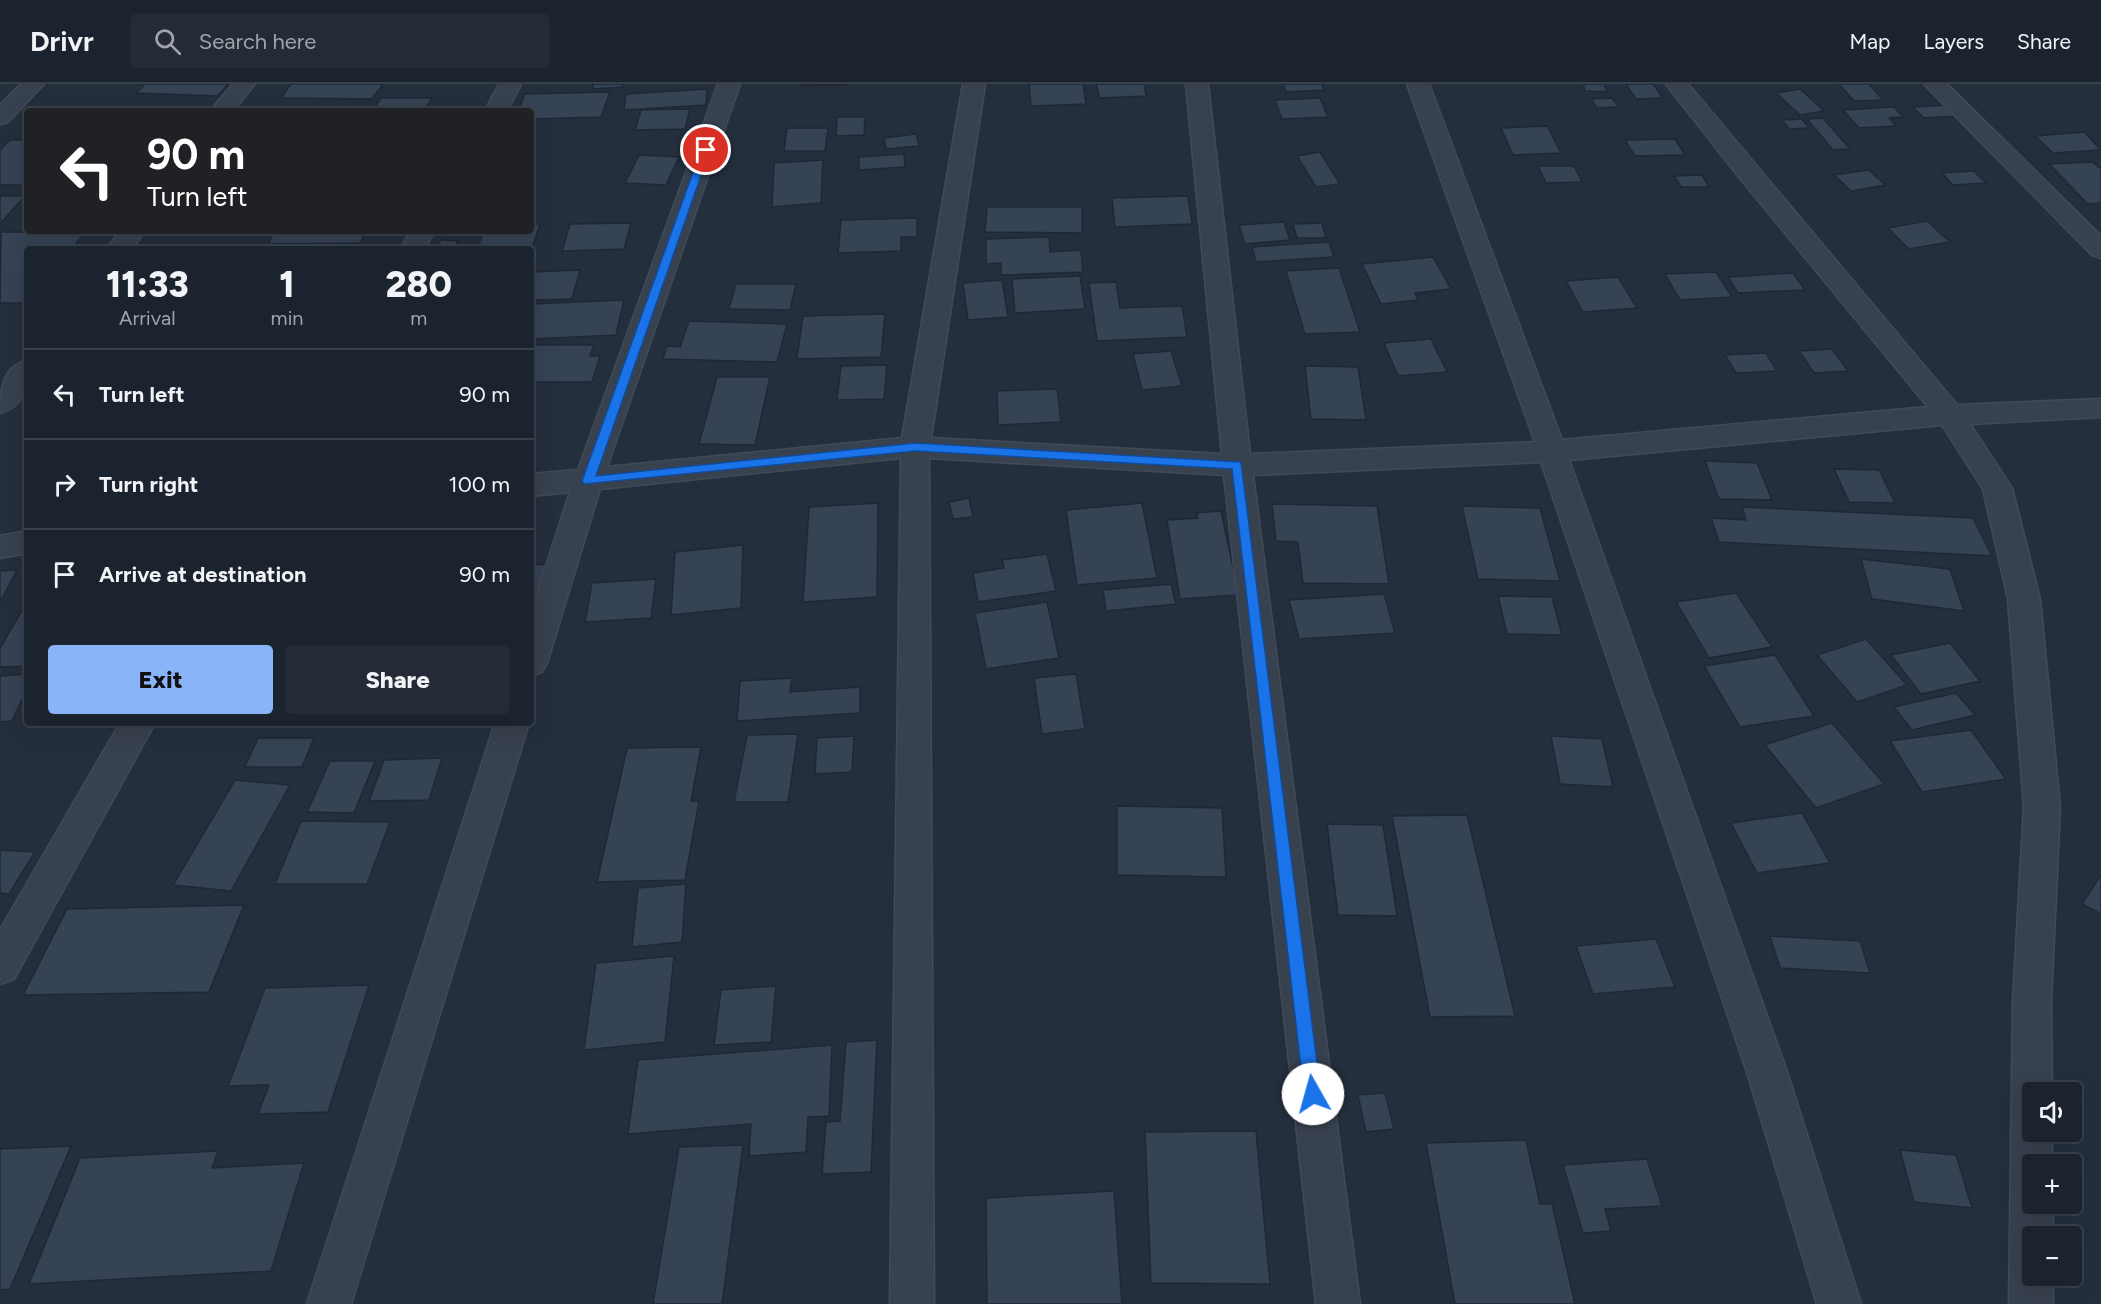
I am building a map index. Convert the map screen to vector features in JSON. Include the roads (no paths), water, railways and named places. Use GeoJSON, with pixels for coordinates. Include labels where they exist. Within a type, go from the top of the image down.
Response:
{"type":"FeatureCollection","features":[{"type":"Feature","properties":{"kind":"street"},"geometry":{"type":"LineString","coordinates":[[0,117],[33,84]]}},
{"type":"Feature","properties":{"kind":"street"},"geometry":{"type":"LineString","coordinates":[[224,108],[244,84]]}},
{"type":"Feature","properties":{"kind":"street"},"geometry":{"type":"LineString","coordinates":[[498,108],[510,84]]}},
{"type":"Feature","properties":{"kind":"street"},"geometry":{"type":"LineString","coordinates":[[534,653],[588,481],[729,84]]}},
{"type":"Feature","properties":{"kind":"street"},"geometry":{"type":"LineString","coordinates":[[912,1304],[915,447],[974,84]]}},
{"type":"Feature","properties":{"kind":"street"},"geometry":{"type":"LineString","coordinates":[[1197,84],[1237,465],[1338,1304]]}},
{"type":"Feature","properties":{"kind":"street"},"geometry":{"type":"LineString","coordinates":[[1418,84],[1552,451],[1767,1072],[1839,1304]]}},
{"type":"Feature","properties":{"kind":"street"},"geometry":{"type":"LineString","coordinates":[[1677,84],[1747,172],[1950,415],[1997,488],[2024,599],[2042,807],[2032,1001],[2031,1304]]}},
{"type":"Feature","properties":{"kind":"street"},"geometry":{"type":"LineString","coordinates":[[1935,84],[2101,250]]}},
{"type":"Feature","properties":{"kind":"street"},"geometry":{"type":"LineString","coordinates":[[121,246],[131,234]]}},
{"type":"Feature","properties":{"kind":"street"},"geometry":{"type":"LineString","coordinates":[[0,404],[24,373]]}},
{"type":"Feature","properties":{"kind":"street"},"geometry":{"type":"LineString","coordinates":[[534,485],[915,447],[1237,465],[1552,451],[1950,415],[2101,408]]}},
{"type":"Feature","properties":{"kind":"street"},"geometry":{"type":"LineString","coordinates":[[0,547],[24,543]]}},
{"type":"Feature","properties":{"kind":"street"},"geometry":{"type":"LineString","coordinates":[[0,966],[136,726]]}},
{"type":"Feature","properties":{"kind":"street"},"geometry":{"type":"LineString","coordinates":[[329,1304],[511,726]]}}]}
